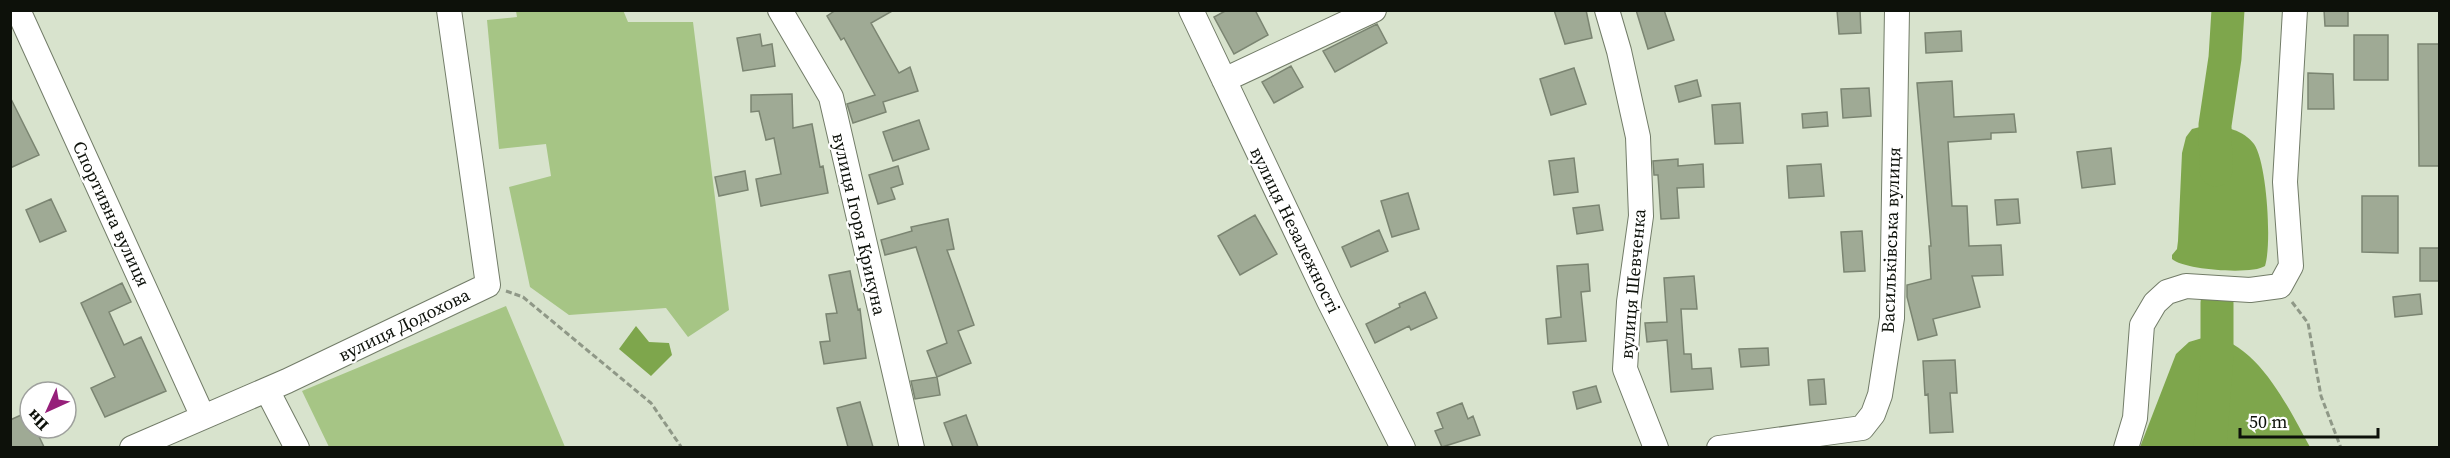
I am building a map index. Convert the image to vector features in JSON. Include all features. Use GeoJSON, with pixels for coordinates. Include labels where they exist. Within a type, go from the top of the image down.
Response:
{"type":"FeatureCollection","features":[{"type":"Feature","properties":{"kind":"street","name":"Спортивна вулиця"},"geometry":{"type":"LineString","coordinates":[[18,10],[203,417]]}},
{"type":"Feature","properties":{"kind":"street","name":"вулиця Додохова"},"geometry":{"type":"LineString","coordinates":[[132,447],[267,390],[488,285],[449,10]]}},
{"type":"Feature","properties":{"kind":"street","name":"вулиця Ігоря Крикуна"},"geometry":{"type":"LineString","coordinates":[[780,10],[831,97],[912,447]]}},
{"type":"Feature","properties":{"kind":"street","name":"вулиця Незалежності"},"geometry":{"type":"LineString","coordinates":[[1191,10],[1329,301],[1403,447]]}},
{"type":"Feature","properties":{"kind":"street"},"geometry":{"type":"LineString","coordinates":[[1224,80],[1374,10]]}},
{"type":"Feature","properties":{"kind":"street","name":"вулиця Шевченка"},"geometry":{"type":"LineString","coordinates":[[1607,10],[1619,51],[1638,137],[1641,216],[1629,302],[1625,369],[1656,447]]}},
{"type":"Feature","properties":{"kind":"street","name":"Васильківська вулиця"},"geometry":{"type":"LineString","coordinates":[[1719,447],[1862,428],[1873,414],[1880,394],[1892,318],[1897,10]]}},
{"type":"Feature","properties":{"kind":"street"},"geometry":{"type":"LineString","coordinates":[[2126,447],[2135,418],[2142,325],[2155,303],[2167,291],[2186,286],[2250,290],[2280,286],[2291,266],[2285,182],[2295,10]]}},
{"type":"Feature","properties":{"kind":"street"},"geometry":{"type":"LineString","coordinates":[[267,390],[297,447]]}},
{"type":"Feature","properties":{"kind":"path"},"geometry":{"type":"LineString","coordinates":[[488,285],[523,297],[651,403],[682,447]]}},
{"type":"Feature","properties":{"kind":"path"},"geometry":{"type":"LineString","coordinates":[[2280,286],[2308,323],[2320,396],[2341,447]]}},
{"type":"Feature","properties":{"kind":"shaded area"},"geometry":{"type":"Polygon","coordinates":[[[623,10],[628,22],[693,22],[729,310],[688,337],[666,308],[569,315],[530,287],[509,187],[551,176],[546,144],[499,149],[487,20],[517,17],[516,11],[623,10]]]}},
{"type":"Feature","properties":{"kind":"shaded area"},"geometry":{"type":"Polygon","coordinates":[[[2208,125],[2239,132],[2250,139],[2258,154],[2265,185],[2268,240],[2265,266],[2258,269],[2218,270],[2190,266],[2172,259],[2178,241],[2182,153],[2186,137],[2192,129],[2208,125]]]}},
{"type":"Feature","properties":{"kind":"shaded area"},"geometry":{"type":"Polygon","coordinates":[[[506,306],[565,447],[329,447],[302,391],[506,306]]]}},
{"type":"Feature","properties":{"kind":"shaded area"},"geometry":{"type":"Polygon","coordinates":[[[636,326],[649,342],[669,343],[672,355],[651,376],[619,349],[636,326]]]}},
{"type":"Feature","properties":{"kind":"shaded area"},"geometry":{"type":"Polygon","coordinates":[[[2209,336],[2227,341],[2257,364],[2282,397],[2310,447],[2140,447],[2176,354],[2189,342],[2209,336]]]}},
{"type":"Feature","properties":{"kind":"building"},"geometry":{"type":"Polygon","coordinates":[[[836,10],[894,10],[871,23],[899,73],[910,67],[918,91],[883,102],[886,112],[853,123],[847,104],[875,95],[844,38],[841,40],[827,16],[836,10]]]}},
{"type":"Feature","properties":{"kind":"building"},"geometry":{"type":"Polygon","coordinates":[[[1227,10],[1255,10],[1268,35],[1234,54],[1214,17],[1227,10]]]}},
{"type":"Feature","properties":{"kind":"building"},"geometry":{"type":"Polygon","coordinates":[[[1554,10],[1586,10],[1592,38],[1565,44],[1554,10]]]}},
{"type":"Feature","properties":{"kind":"building"},"geometry":{"type":"Polygon","coordinates":[[[1636,10],[1664,10],[1674,40],[1648,49],[1636,10]]]}},
{"type":"Feature","properties":{"kind":"building"},"geometry":{"type":"Polygon","coordinates":[[[1837,10],[1860,10],[1861,33],[1839,34],[1837,10]]]}},
{"type":"Feature","properties":{"kind":"building"},"geometry":{"type":"Polygon","coordinates":[[[2324,10],[2348,10],[2348,26],[2325,26],[2324,10]]]}},
{"type":"Feature","properties":{"kind":"building"},"geometry":{"type":"Polygon","coordinates":[[[1377,24],[1387,43],[1335,72],[1323,51],[1377,24]]]}},
{"type":"Feature","properties":{"kind":"building"},"geometry":{"type":"Polygon","coordinates":[[[1961,31],[1962,51],[1926,53],[1925,33],[1961,31]]]}},
{"type":"Feature","properties":{"kind":"building"},"geometry":{"type":"Polygon","coordinates":[[[760,34],[762,46],[772,44],[775,66],[743,71],[737,38],[760,34]]]}},
{"type":"Feature","properties":{"kind":"building"},"geometry":{"type":"Polygon","coordinates":[[[2354,35],[2388,35],[2388,80],[2354,80],[2354,35]]]}},
{"type":"Feature","properties":{"kind":"building"},"geometry":{"type":"Polygon","coordinates":[[[2418,44],[2439,44],[2439,166],[2419,166],[2418,44]]]}},
{"type":"Feature","properties":{"kind":"building"},"geometry":{"type":"Polygon","coordinates":[[[1291,66],[1303,87],[1274,103],[1262,82],[1291,66]]]}},
{"type":"Feature","properties":{"kind":"building"},"geometry":{"type":"Polygon","coordinates":[[[1574,68],[1586,104],[1551,115],[1540,79],[1574,68]]]}},
{"type":"Feature","properties":{"kind":"building"},"geometry":{"type":"Polygon","coordinates":[[[2308,73],[2333,74],[2334,109],[2308,109],[2308,73]]]}},
{"type":"Feature","properties":{"kind":"building"},"geometry":{"type":"Polygon","coordinates":[[[1697,80],[1701,96],[1679,102],[1675,86],[1697,80]]]}},
{"type":"Feature","properties":{"kind":"building"},"geometry":{"type":"Polygon","coordinates":[[[1952,81],[1954,117],[2014,114],[2016,132],[1991,133],[1991,139],[1948,142],[1952,206],[1967,206],[1969,246],[2001,245],[2003,275],[1972,276],[1980,307],[1933,319],[1937,335],[1918,340],[1907,297],[1907,285],[1931,279],[1929,246],[1931,246],[1917,83],[1952,81]]]}},
{"type":"Feature","properties":{"kind":"building"},"geometry":{"type":"Polygon","coordinates":[[[1869,88],[1871,116],[1843,118],[1841,89],[1869,88]]]}},
{"type":"Feature","properties":{"kind":"building"},"geometry":{"type":"Polygon","coordinates":[[[792,94],[793,128],[812,124],[820,167],[823,166],[828,193],[761,206],[756,179],[781,174],[774,138],[766,140],[759,111],[751,112],[751,95],[792,94]]]}},
{"type":"Feature","properties":{"kind":"building"},"geometry":{"type":"Polygon","coordinates":[[[10,97],[39,155],[10,168],[10,97]]]}},
{"type":"Feature","properties":{"kind":"building"},"geometry":{"type":"Polygon","coordinates":[[[1740,103],[1743,143],[1715,144],[1712,105],[1740,103]]]}},
{"type":"Feature","properties":{"kind":"building"},"geometry":{"type":"Polygon","coordinates":[[[1827,112],[1828,126],[1803,128],[1802,114],[1827,112]]]}},
{"type":"Feature","properties":{"kind":"building"},"geometry":{"type":"Polygon","coordinates":[[[919,120],[929,149],[893,161],[883,132],[919,120]]]}},
{"type":"Feature","properties":{"kind":"building"},"geometry":{"type":"Polygon","coordinates":[[[2111,148],[2115,184],[2082,188],[2077,152],[2111,148]]]}},
{"type":"Feature","properties":{"kind":"building"},"geometry":{"type":"Polygon","coordinates":[[[1574,158],[1578,192],[1554,195],[1549,161],[1574,158]]]}},
{"type":"Feature","properties":{"kind":"building"},"geometry":{"type":"Polygon","coordinates":[[[1678,159],[1678,166],[1703,164],[1704,187],[1677,188],[1679,218],[1661,219],[1658,175],[1654,175],[1653,161],[1678,159]]]}},
{"type":"Feature","properties":{"kind":"building"},"geometry":{"type":"Polygon","coordinates":[[[1821,164],[1824,196],[1789,198],[1787,166],[1821,164]]]}},
{"type":"Feature","properties":{"kind":"building"},"geometry":{"type":"Polygon","coordinates":[[[898,166],[903,184],[891,188],[895,199],[878,204],[869,175],[898,166]]]}},
{"type":"Feature","properties":{"kind":"building"},"geometry":{"type":"Polygon","coordinates":[[[745,171],[748,190],[719,196],[715,177],[745,171]]]}},
{"type":"Feature","properties":{"kind":"building"},"geometry":{"type":"Polygon","coordinates":[[[1408,193],[1419,229],[1392,237],[1381,201],[1408,193]]]}},
{"type":"Feature","properties":{"kind":"building"},"geometry":{"type":"Polygon","coordinates":[[[2362,196],[2398,196],[2398,253],[2362,252],[2362,196]]]}},
{"type":"Feature","properties":{"kind":"building"},"geometry":{"type":"Polygon","coordinates":[[[51,199],[66,231],[40,242],[26,210],[51,199]]]}},
{"type":"Feature","properties":{"kind":"building"},"geometry":{"type":"Polygon","coordinates":[[[2018,199],[2020,223],[1997,225],[1995,200],[2018,199]]]}},
{"type":"Feature","properties":{"kind":"building"},"geometry":{"type":"Polygon","coordinates":[[[1599,205],[1603,230],[1577,234],[1573,208],[1599,205]]]}},
{"type":"Feature","properties":{"kind":"building"},"geometry":{"type":"Polygon","coordinates":[[[1255,215],[1277,254],[1240,275],[1218,236],[1255,215]]]}},
{"type":"Feature","properties":{"kind":"building"},"geometry":{"type":"Polygon","coordinates":[[[948,219],[954,249],[947,250],[974,325],[958,331],[971,363],[937,377],[927,351],[947,343],[916,247],[885,255],[881,240],[912,231],[911,227],[948,219]]]}},
{"type":"Feature","properties":{"kind":"building"},"geometry":{"type":"Polygon","coordinates":[[[1379,230],[1388,251],[1351,267],[1342,247],[1379,230]]]}},
{"type":"Feature","properties":{"kind":"building"},"geometry":{"type":"Polygon","coordinates":[[[1862,231],[1865,271],[1844,272],[1841,232],[1862,231]]]}},
{"type":"Feature","properties":{"kind":"building"},"geometry":{"type":"Polygon","coordinates":[[[2420,248],[2439,248],[2439,281],[2420,281],[2420,248]]]}},
{"type":"Feature","properties":{"kind":"building"},"geometry":{"type":"Polygon","coordinates":[[[1588,264],[1590,291],[1581,292],[1586,341],[1548,344],[1546,319],[1561,317],[1557,266],[1588,264]]]}},
{"type":"Feature","properties":{"kind":"building"},"geometry":{"type":"Polygon","coordinates":[[[850,271],[858,310],[860,309],[866,358],[824,364],[820,342],[830,341],[826,314],[837,313],[829,275],[850,271]]]}},
{"type":"Feature","properties":{"kind":"building"},"geometry":{"type":"Polygon","coordinates":[[[1694,276],[1697,309],[1681,309],[1684,354],[1691,354],[1692,369],[1711,368],[1713,389],[1671,392],[1667,340],[1647,342],[1645,323],[1667,322],[1664,278],[1694,276]]]}},
{"type":"Feature","properties":{"kind":"building"},"geometry":{"type":"Polygon","coordinates":[[[122,283],[131,302],[109,312],[124,345],[141,337],[166,391],[105,417],[91,388],[115,377],[81,303],[122,283]]]}},
{"type":"Feature","properties":{"kind":"building"},"geometry":{"type":"Polygon","coordinates":[[[1425,292],[1437,318],[1411,330],[1409,326],[1375,343],[1366,324],[1400,307],[1399,304],[1425,292]]]}},
{"type":"Feature","properties":{"kind":"building"},"geometry":{"type":"Polygon","coordinates":[[[2420,294],[2422,314],[2395,317],[2393,297],[2420,294]]]}},
{"type":"Feature","properties":{"kind":"building"},"geometry":{"type":"Polygon","coordinates":[[[1768,348],[1769,365],[1741,367],[1739,349],[1768,348]]]}},
{"type":"Feature","properties":{"kind":"building"},"geometry":{"type":"Polygon","coordinates":[[[1955,360],[1957,393],[1950,393],[1953,432],[1930,433],[1923,361],[1955,360]]]}},
{"type":"Feature","properties":{"kind":"building"},"geometry":{"type":"Polygon","coordinates":[[[937,377],[940,395],[915,399],[911,381],[937,377]]]}},
{"type":"Feature","properties":{"kind":"building"},"geometry":{"type":"Polygon","coordinates":[[[1824,379],[1826,404],[1810,405],[1808,380],[1824,379]]]}},
{"type":"Feature","properties":{"kind":"building"},"geometry":{"type":"Polygon","coordinates":[[[1596,386],[1601,402],[1577,409],[1573,392],[1596,386]]]}},
{"type":"Feature","properties":{"kind":"building"},"geometry":{"type":"Polygon","coordinates":[[[860,402],[873,447],[848,447],[837,408],[860,402]]]}},
{"type":"Feature","properties":{"kind":"building"},"geometry":{"type":"Polygon","coordinates":[[[1462,403],[1468,419],[1473,416],[1480,435],[1442,447],[1435,431],[1443,428],[1437,413],[1462,403]]]}},
{"type":"Feature","properties":{"kind":"building"},"geometry":{"type":"Polygon","coordinates":[[[966,415],[978,447],[953,447],[944,423],[966,415]]]}},
{"type":"Feature","properties":{"kind":"building"},"geometry":{"type":"Polygon","coordinates":[[[18,416],[18,440],[41,440],[44,447],[10,447],[10,420],[18,416]]]}},
{"type":"Feature","properties":{"kind":"waterway"},"geometry":{"type":"LineString","coordinates":[[2216,170],[2215,125],[2225,58],[2228,10]]}},
{"type":"Feature","properties":{"kind":"waterway"},"geometry":{"type":"LineString","coordinates":[[2210,448],[2217,356],[2217,303]]}}]}
